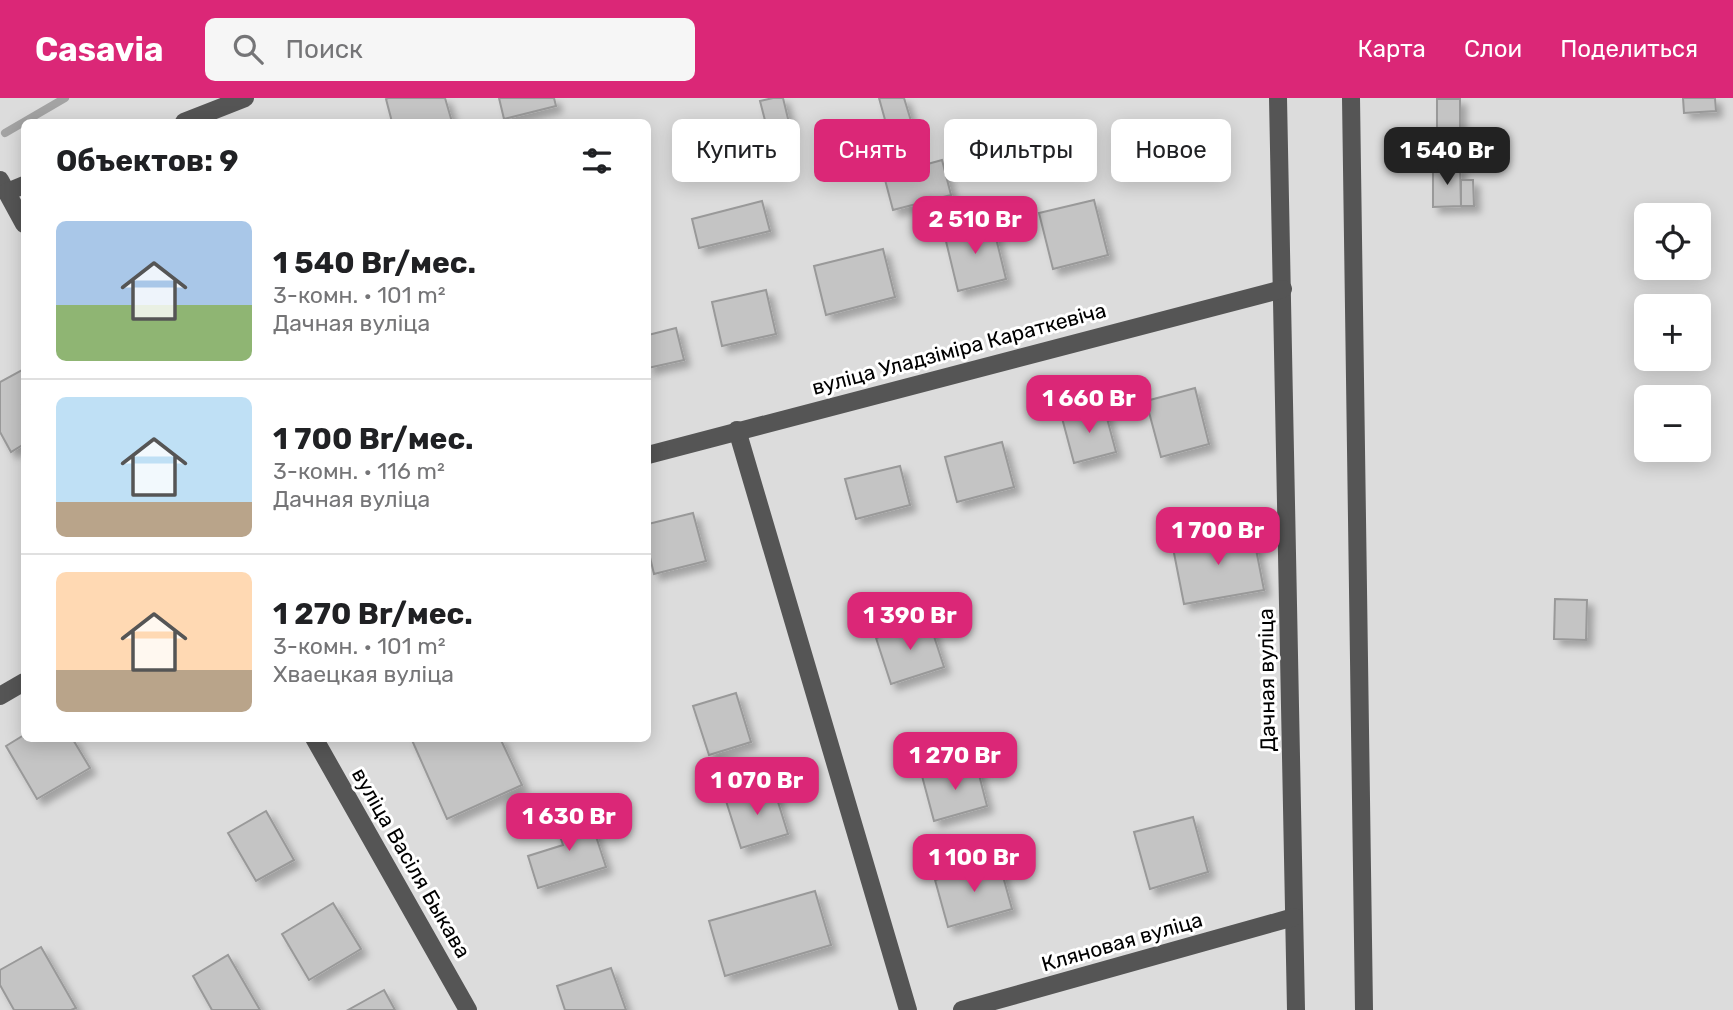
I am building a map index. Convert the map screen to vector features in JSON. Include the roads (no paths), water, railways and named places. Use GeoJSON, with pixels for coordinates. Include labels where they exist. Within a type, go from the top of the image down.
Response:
{"type":"FeatureCollection","features":[{"type":"Feature","properties":{"kind":"street"},"geometry":{"type":"LineString","coordinates":[[192,119],[246,98]]}},
{"type":"Feature","properties":{"kind":"street","name":"Дачная вуліца"},"geometry":{"type":"LineString","coordinates":[[1278,98],[1296,1010]]}},
{"type":"Feature","properties":{"kind":"street"},"geometry":{"type":"LineString","coordinates":[[1351,98],[1364,1010]]}},
{"type":"Feature","properties":{"kind":"street"},"geometry":{"type":"LineString","coordinates":[[4,186],[21,218]]}},
{"type":"Feature","properties":{"kind":"street","name":"вуліца Уладзіміра Караткевіча"},"geometry":{"type":"LineString","coordinates":[[651,454],[1283,289]]}},
{"type":"Feature","properties":{"kind":"street"},"geometry":{"type":"LineString","coordinates":[[737,430],[908,1010]]}},
{"type":"Feature","properties":{"kind":"street"},"geometry":{"type":"LineString","coordinates":[[0,696],[21,684]]}},
{"type":"Feature","properties":{"kind":"street","name":"вуліца Васіля Быкава"},"geometry":{"type":"LineString","coordinates":[[316,742],[468,1010]]}},
{"type":"Feature","properties":{"kind":"street","name":"Кляновая вуліца"},"geometry":{"type":"LineString","coordinates":[[962,1010],[1294,918]]}},
{"type":"Feature","properties":{"kind":"waterway"},"geometry":{"type":"LineString","coordinates":[[29,119],[65,98]]}},
{"type":"Feature","properties":{"kind":"waterway"},"geometry":{"type":"LineString","coordinates":[[5,133],[21,124]]}}]}
